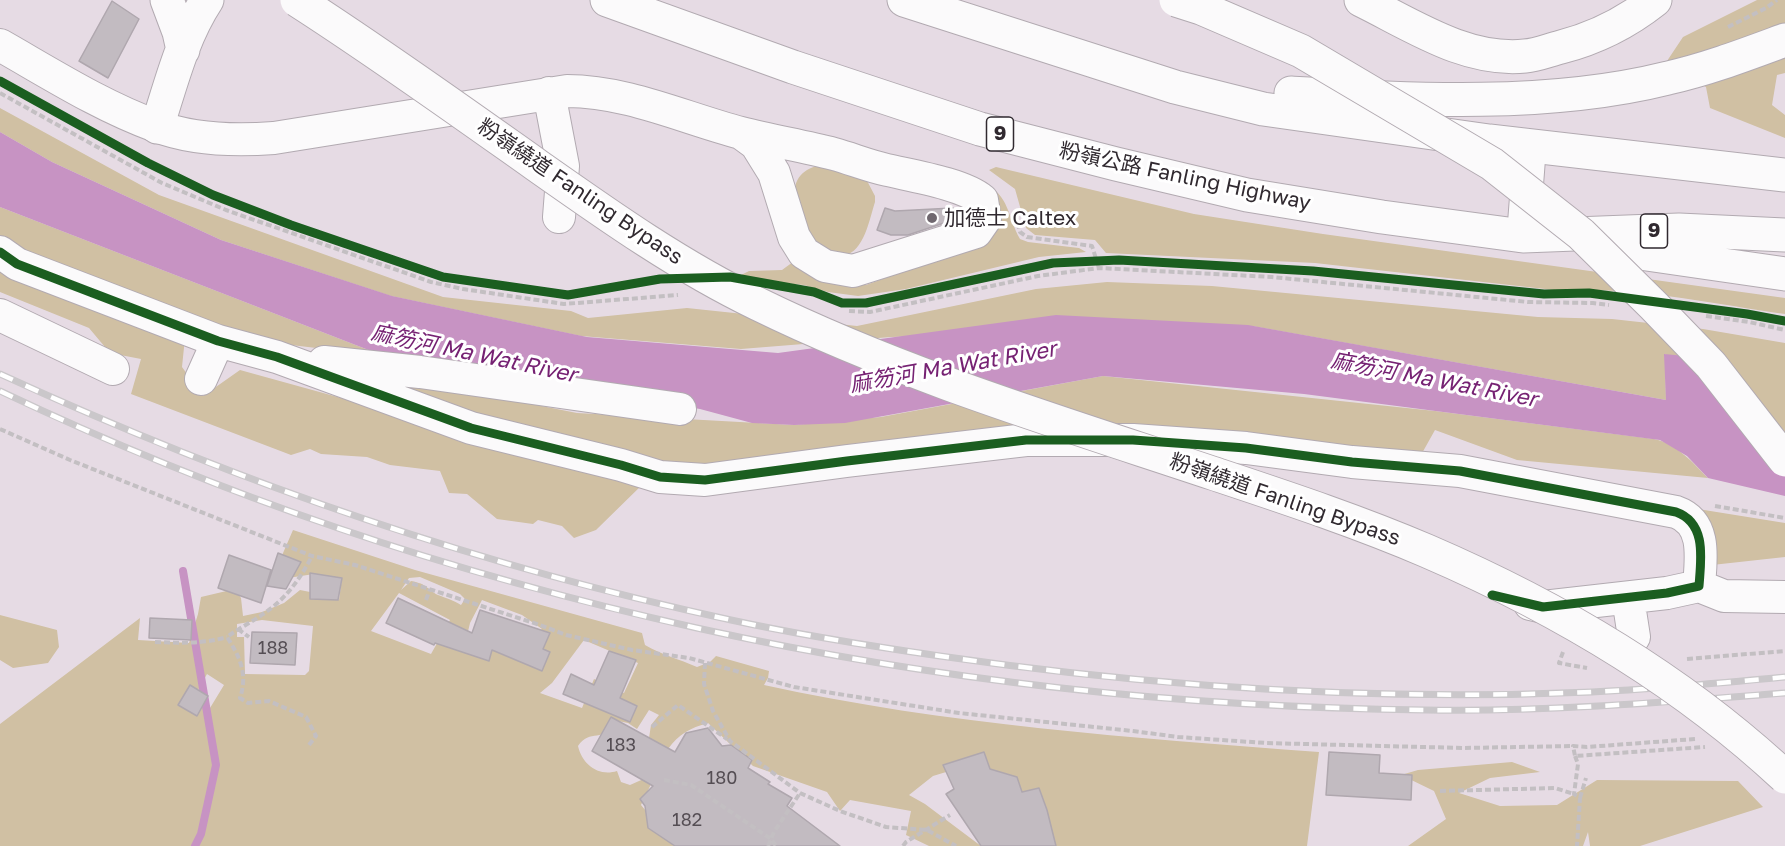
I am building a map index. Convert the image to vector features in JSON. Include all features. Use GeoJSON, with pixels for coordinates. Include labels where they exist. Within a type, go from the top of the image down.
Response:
{"type":"FeatureCollection","features":[{"type":"Feature","properties":{"kind":"main road"},"geometry":{"type":"LineString","coordinates":[[166,0],[179,32],[183,50]]}},
{"type":"Feature","properties":{"kind":"main road"},"geometry":{"type":"LineString","coordinates":[[157,127],[183,50],[197,15],[207,0]]}},
{"type":"Feature","properties":{"kind":"main road","name":"粉嶺繞道 Fanling Bypass"},"geometry":{"type":"LineString","coordinates":[[297,0],[362,42],[655,246],[756,304],[886,361],[1020,409],[1291,499],[1426,550],[1593,633],[1660,677],[1749,744],[1785,777]]}},
{"type":"Feature","properties":{"kind":"main road","name":"粉嶺公路 Fanling Highway"},"geometry":{"type":"LineString","coordinates":[[590,0],[619,5],[980,129],[1247,195],[1382,217],[1523,236],[1679,230],[1785,235]]}},
{"type":"Feature","properties":{"kind":"main road"},"geometry":{"type":"LineString","coordinates":[[904,0],[1175,87],[1263,109],[1530,146],[1785,174]]}},
{"type":"Feature","properties":{"kind":"main road"},"geometry":{"type":"LineString","coordinates":[[1176,0],[1201,8],[1301,51],[1492,164],[1581,234],[1654,306],[1711,365],[1785,460]]}},
{"type":"Feature","properties":{"kind":"main road"},"geometry":{"type":"LineString","coordinates":[[1361,0],[1463,48],[1484,54],[1526,56],[1579,43],[1605,33],[1628,20],[1647,2]]}},
{"type":"Feature","properties":{"kind":"main road"},"geometry":{"type":"LineString","coordinates":[[1175,87],[1396,99],[1491,99],[1586,93],[1668,78],[1785,40]]}},
{"type":"Feature","properties":{"kind":"main road"},"geometry":{"type":"LineString","coordinates":[[1523,236],[1785,274]]}},
{"type":"Feature","properties":{"kind":"street"},"geometry":{"type":"LineString","coordinates":[[0,45],[102,103],[157,127],[219,139],[245,141],[274,138],[549,93],[584,91],[616,96],[741,133],[836,154],[879,168],[956,187],[982,200],[985,219],[976,232],[853,271],[825,266],[804,253],[794,237],[784,202],[768,161],[756,144],[741,133]]}},
{"type":"Feature","properties":{"kind":"street"},"geometry":{"type":"LineString","coordinates":[[549,93],[563,166],[559,217]]}},
{"type":"Feature","properties":{"kind":"street"},"geometry":{"type":"LineString","coordinates":[[1523,236],[1530,146]]}},
{"type":"Feature","properties":{"kind":"street"},"geometry":{"type":"LineString","coordinates":[[0,252],[17,264],[218,341],[277,357],[471,428],[621,465],[660,477],[705,480],[1026,440],[1132,440],[1246,448],[1352,462],[1460,471],[1676,512],[1687,516],[1694,524],[1700,543],[1699,586]]}},
{"type":"Feature","properties":{"kind":"street"},"geometry":{"type":"LineString","coordinates":[[0,315],[114,369]]}},
{"type":"Feature","properties":{"kind":"street"},"geometry":{"type":"LineString","coordinates":[[201,379],[218,341]]}},
{"type":"Feature","properties":{"kind":"street"},"geometry":{"type":"LineString","coordinates":[[277,357],[420,372],[680,409]]}},
{"type":"Feature","properties":{"kind":"street"},"geometry":{"type":"LineString","coordinates":[[1492,595],[1543,607],[1667,593],[1699,586],[1724,596],[1785,597]]}},
{"type":"Feature","properties":{"kind":"street"},"geometry":{"type":"LineString","coordinates":[[1628,598],[1634,637]]}},
{"type":"Feature","properties":{"kind":"path"},"geometry":{"type":"LineString","coordinates":[[1718,32],[1777,0]]}},
{"type":"Feature","properties":{"kind":"path"},"geometry":{"type":"LineString","coordinates":[[7,85],[97,135]]}},
{"type":"Feature","properties":{"kind":"path"},"geometry":{"type":"LineString","coordinates":[[185,182],[291,225],[443,277],[568,295],[580,293]]}},
{"type":"Feature","properties":{"kind":"path"},"geometry":{"type":"LineString","coordinates":[[1064,262],[1119,260],[1313,271]]}},
{"type":"Feature","properties":{"kind":"path"},"geometry":{"type":"LineString","coordinates":[[842,303],[866,303],[903,296],[1053,263]]}},
{"type":"Feature","properties":{"kind":"path"},"geometry":{"type":"LineString","coordinates":[[1336,273],[1544,294],[1589,293],[1611,296]]}},
{"type":"Feature","properties":{"kind":"path"},"geometry":{"type":"LineString","coordinates":[[1700,307],[1785,321]]}},
{"type":"Feature","properties":{"kind":"path"},"geometry":{"type":"LineString","coordinates":[[0,429],[70,460],[312,556],[355,565],[566,635],[632,650],[689,658],[794,687],[959,713],[1122,729],[1178,737],[1266,743],[1353,746],[1587,747],[1704,738]]}},
{"type":"Feature","properties":{"kind":"path"},"geometry":{"type":"LineString","coordinates":[[155,642],[211,642],[227,637],[262,615],[290,591],[312,556]]}},
{"type":"Feature","properties":{"kind":"path"},"geometry":{"type":"LineString","coordinates":[[426,600],[430,589]]}},
{"type":"Feature","properties":{"kind":"path"},"geometry":{"type":"LineString","coordinates":[[238,629],[249,637]]}},
{"type":"Feature","properties":{"kind":"path"},"geometry":{"type":"LineString","coordinates":[[227,637],[236,651],[245,685],[240,699],[248,703],[269,701],[306,717],[316,736],[309,745]]}},
{"type":"Feature","properties":{"kind":"path"},"geometry":{"type":"LineString","coordinates":[[705,663],[704,684],[713,711],[730,741]]}},
{"type":"Feature","properties":{"kind":"path"},"geometry":{"type":"LineString","coordinates":[[652,727],[678,705],[800,793],[840,811],[886,826],[915,827],[927,830],[956,846]]}},
{"type":"Feature","properties":{"kind":"path"},"geometry":{"type":"LineString","coordinates":[[1573,746],[1578,764],[1574,794]]}},
{"type":"Feature","properties":{"kind":"path"},"geometry":{"type":"LineString","coordinates":[[1575,756],[1710,746]]}},
{"type":"Feature","properties":{"kind":"path"},"geometry":{"type":"LineString","coordinates":[[1577,846],[1580,798],[1586,778]]}},
{"type":"Feature","properties":{"kind":"path"},"geometry":{"type":"LineString","coordinates":[[664,780],[691,784],[771,839],[776,846]]}},
{"type":"Feature","properties":{"kind":"path"},"geometry":{"type":"LineString","coordinates":[[1440,790],[1555,788],[1580,798]]}},
{"type":"Feature","properties":{"kind":"path"},"geometry":{"type":"LineString","coordinates":[[768,846],[800,793]]}},
{"type":"Feature","properties":{"kind":"path"},"geometry":{"type":"LineString","coordinates":[[903,846],[950,815]]}},
{"type":"Feature","properties":{"kind":"shaded area"},"geometry":{"type":"Polygon","coordinates":[[[1757,0],[1785,0],[1785,73],[1777,75],[1772,105],[1785,115],[1785,138],[1710,108],[1706,87],[1665,64],[1683,37],[1757,0]]]}},
{"type":"Feature","properties":{"kind":"shaded area"},"geometry":{"type":"Polygon","coordinates":[[[0,108],[159,195],[443,297],[571,311],[588,318],[687,308],[857,326],[1036,289],[1107,282],[1212,286],[1538,317],[1612,319],[1703,329],[1785,343],[1785,437],[1665,354],[1666,400],[1252,326],[891,337],[741,349],[581,336],[391,296],[221,240],[52,162],[0,132],[0,108]]]}},
{"type":"Feature","properties":{"kind":"shaded area"},"geometry":{"type":"Polygon","coordinates":[[[830,163],[864,175],[875,196],[871,216],[861,241],[851,253],[844,255],[816,247],[801,218],[795,196],[795,187],[799,178],[807,170],[830,163]]]}},
{"type":"Feature","properties":{"kind":"shaded area"},"geometry":{"type":"Polygon","coordinates":[[[996,167],[1194,214],[1785,298],[1785,314],[1641,293],[1583,289],[1554,290],[1315,263],[1106,253],[1095,240],[1035,235],[1026,228],[1015,189],[989,170],[996,167]]]}},
{"type":"Feature","properties":{"kind":"shaded area"},"geometry":{"type":"Polygon","coordinates":[[[983,183],[992,188],[1003,200],[1020,239],[1079,248],[1086,252],[1039,257],[906,289],[858,296],[828,292],[804,285],[735,278],[749,271],[782,270],[797,259],[847,284],[866,285],[990,240],[995,233],[991,201],[983,183]]]}},
{"type":"Feature","properties":{"kind":"shaded area"},"geometry":{"type":"Polygon","coordinates":[[[0,207],[384,356],[215,336],[186,328],[182,367],[203,396],[240,370],[645,482],[596,530],[574,538],[562,526],[538,520],[533,524],[497,519],[467,494],[449,493],[440,471],[390,465],[367,457],[321,454],[310,449],[291,455],[131,394],[141,359],[110,353],[89,328],[0,292],[0,207]]]}},
{"type":"Feature","properties":{"kind":"shaded area"},"geometry":{"type":"Polygon","coordinates":[[[385,375],[577,413],[794,425],[881,417],[1103,376],[1435,411],[1654,439],[1677,449],[1708,478],[1517,460],[1435,430],[1421,455],[1101,440],[705,480],[368,391],[385,375]]]}},
{"type":"Feature","properties":{"kind":"shaded area"},"geometry":{"type":"Polygon","coordinates":[[[1698,509],[1785,523],[1785,557],[1712,565],[1698,509]]]}},
{"type":"Feature","properties":{"kind":"shaded area"},"geometry":{"type":"Polygon","coordinates":[[[293,530],[415,570],[642,633],[645,645],[697,667],[710,662],[716,656],[769,671],[764,685],[833,699],[1040,728],[1319,752],[1307,846],[1047,846],[956,769],[933,776],[909,795],[925,804],[981,846],[929,846],[906,835],[911,811],[850,800],[840,811],[827,792],[753,766],[708,723],[685,732],[668,749],[649,738],[651,725],[659,715],[649,710],[637,729],[628,723],[618,721],[607,732],[587,738],[578,746],[583,758],[592,768],[603,772],[617,771],[621,782],[630,785],[648,777],[652,782],[641,805],[675,846],[0,846],[0,724],[140,618],[138,640],[189,643],[201,597],[235,589],[241,598],[243,616],[262,612],[284,603],[300,590],[310,592],[310,599],[339,600],[342,578],[314,574],[288,578],[280,560],[293,530]],[[420,577],[409,578],[401,590],[411,581],[461,605],[465,599],[460,594],[420,577]],[[399,593],[371,631],[431,654],[450,620],[399,593]],[[482,600],[470,623],[466,640],[511,651],[542,629],[522,615],[482,600]],[[262,620],[237,624],[237,637],[244,637],[245,674],[305,675],[309,671],[313,626],[262,620]],[[584,640],[552,683],[540,693],[582,708],[594,679],[624,693],[638,663],[584,640]],[[207,674],[192,701],[210,708],[224,685],[207,674]]]}},
{"type":"Feature","properties":{"kind":"shaded area"},"geometry":{"type":"Polygon","coordinates":[[[0,615],[57,630],[59,647],[48,663],[13,668],[0,660],[0,615]]]}},
{"type":"Feature","properties":{"kind":"shaded area"},"geometry":{"type":"Polygon","coordinates":[[[1512,762],[1540,772],[1490,778],[1459,793],[1500,806],[1557,805],[1597,780],[1738,781],[1763,807],[1640,846],[1590,846],[1588,832],[1583,846],[1408,846],[1446,819],[1434,791],[1401,775],[1418,770],[1512,762]]]}},
{"type":"Feature","properties":{"kind":"water","name":"麻笏河 Ma Wat River"},"geometry":{"type":"Polygon","coordinates":[[[0,132],[52,162],[221,240],[392,296],[587,337],[778,353],[1056,315],[1248,325],[1666,400],[1664,354],[1717,359],[1785,448],[1785,496],[1708,478],[1687,456],[1660,440],[1304,394],[1103,376],[845,423],[794,425],[752,423],[700,409],[384,356],[0,207],[0,132]]]}},
{"type":"Feature","properties":{"kind":"building"},"geometry":{"type":"Polygon","coordinates":[[[112,1],[139,19],[108,78],[79,61],[112,1]]]}},
{"type":"Feature","properties":{"kind":"building"},"geometry":{"type":"Polygon","coordinates":[[[885,208],[895,211],[953,208],[953,220],[908,235],[891,235],[877,230],[885,208]]]}},
{"type":"Feature","properties":{"kind":"building"},"geometry":{"type":"Polygon","coordinates":[[[278,553],[301,562],[286,589],[267,586],[278,553]]]}},
{"type":"Feature","properties":{"kind":"building"},"geometry":{"type":"Polygon","coordinates":[[[229,555],[271,570],[261,603],[218,588],[229,555]]]}},
{"type":"Feature","properties":{"kind":"building"},"geometry":{"type":"Polygon","coordinates":[[[310,573],[342,578],[338,600],[310,599],[310,573]]]}},
{"type":"Feature","properties":{"kind":"building"},"geometry":{"type":"Polygon","coordinates":[[[398,598],[472,633],[480,610],[550,633],[543,649],[550,652],[542,671],[492,650],[489,661],[435,643],[434,645],[386,623],[398,598]]]}},
{"type":"Feature","properties":{"kind":"building"},"geometry":{"type":"Polygon","coordinates":[[[150,618],[192,620],[191,640],[149,638],[150,618]]]}},
{"type":"Feature","properties":{"kind":"building"},"geometry":{"type":"Polygon","coordinates":[[[252,632],[297,633],[295,665],[250,663],[252,632]]]}},
{"type":"Feature","properties":{"kind":"building"},"geometry":{"type":"Polygon","coordinates":[[[609,651],[636,660],[620,698],[637,706],[630,722],[563,694],[571,674],[594,685],[609,651]]]}},
{"type":"Feature","properties":{"kind":"building"},"geometry":{"type":"Polygon","coordinates":[[[190,685],[208,696],[197,716],[178,705],[190,685]]]}},
{"type":"Feature","properties":{"kind":"building"},"geometry":{"type":"Polygon","coordinates":[[[611,717],[675,752],[686,733],[708,728],[722,746],[731,745],[752,760],[748,768],[770,782],[768,784],[792,798],[787,806],[840,846],[675,846],[648,828],[645,806],[640,799],[653,786],[592,751],[611,717]]]}},
{"type":"Feature","properties":{"kind":"building"},"geometry":{"type":"Polygon","coordinates":[[[984,752],[990,769],[1017,777],[1022,792],[1039,788],[1056,846],[981,846],[946,794],[954,789],[943,765],[984,752]]]}},
{"type":"Feature","properties":{"kind":"building"},"geometry":{"type":"Polygon","coordinates":[[[1329,752],[1380,755],[1379,773],[1412,775],[1411,800],[1326,795],[1329,752]]]}},
{"type":"Feature","properties":{"kind":"waterway"},"geometry":{"type":"LineString","coordinates":[[183,571],[216,765],[201,834],[195,846]]}},
{"type":"Feature","properties":{"kind":"railway"},"geometry":{"type":"LineString","coordinates":[[0,374],[178,450],[268,485],[451,547],[637,598],[835,640],[1021,667],[1102,676],[1347,693],[1429,695],[1592,692],[1785,677]]}},
{"type":"Feature","properties":{"kind":"railway"},"geometry":{"type":"LineString","coordinates":[[0,391],[169,465],[341,529],[517,583],[696,628],[877,663],[1059,688],[1242,704],[1471,710],[1561,708],[1785,693]]}},
{"type":"Feature","properties":{"kind":"cycle path"},"geometry":{"type":"LineString","coordinates":[[0,81],[148,163],[213,195],[291,225],[443,277],[568,295],[660,279],[730,277],[814,292],[842,303],[866,303],[1053,263],[1119,260],[1313,271],[1544,294],[1589,293],[1785,321]]}},
{"type":"Feature","properties":{"kind":"cycle path"},"geometry":{"type":"LineString","coordinates":[[0,252],[17,264],[218,341],[277,357],[471,428],[621,465],[660,477],[705,480],[1026,440],[1133,440],[1246,448],[1352,462],[1460,471],[1676,512],[1693,524],[1700,543],[1699,586],[1667,593],[1543,607],[1492,595]]}},
{"type":"Feature","properties":{"kind":"place","name":"加德士 Caltex"},"geometry":{"type":"Point","coordinates":[932,218]}}]}
